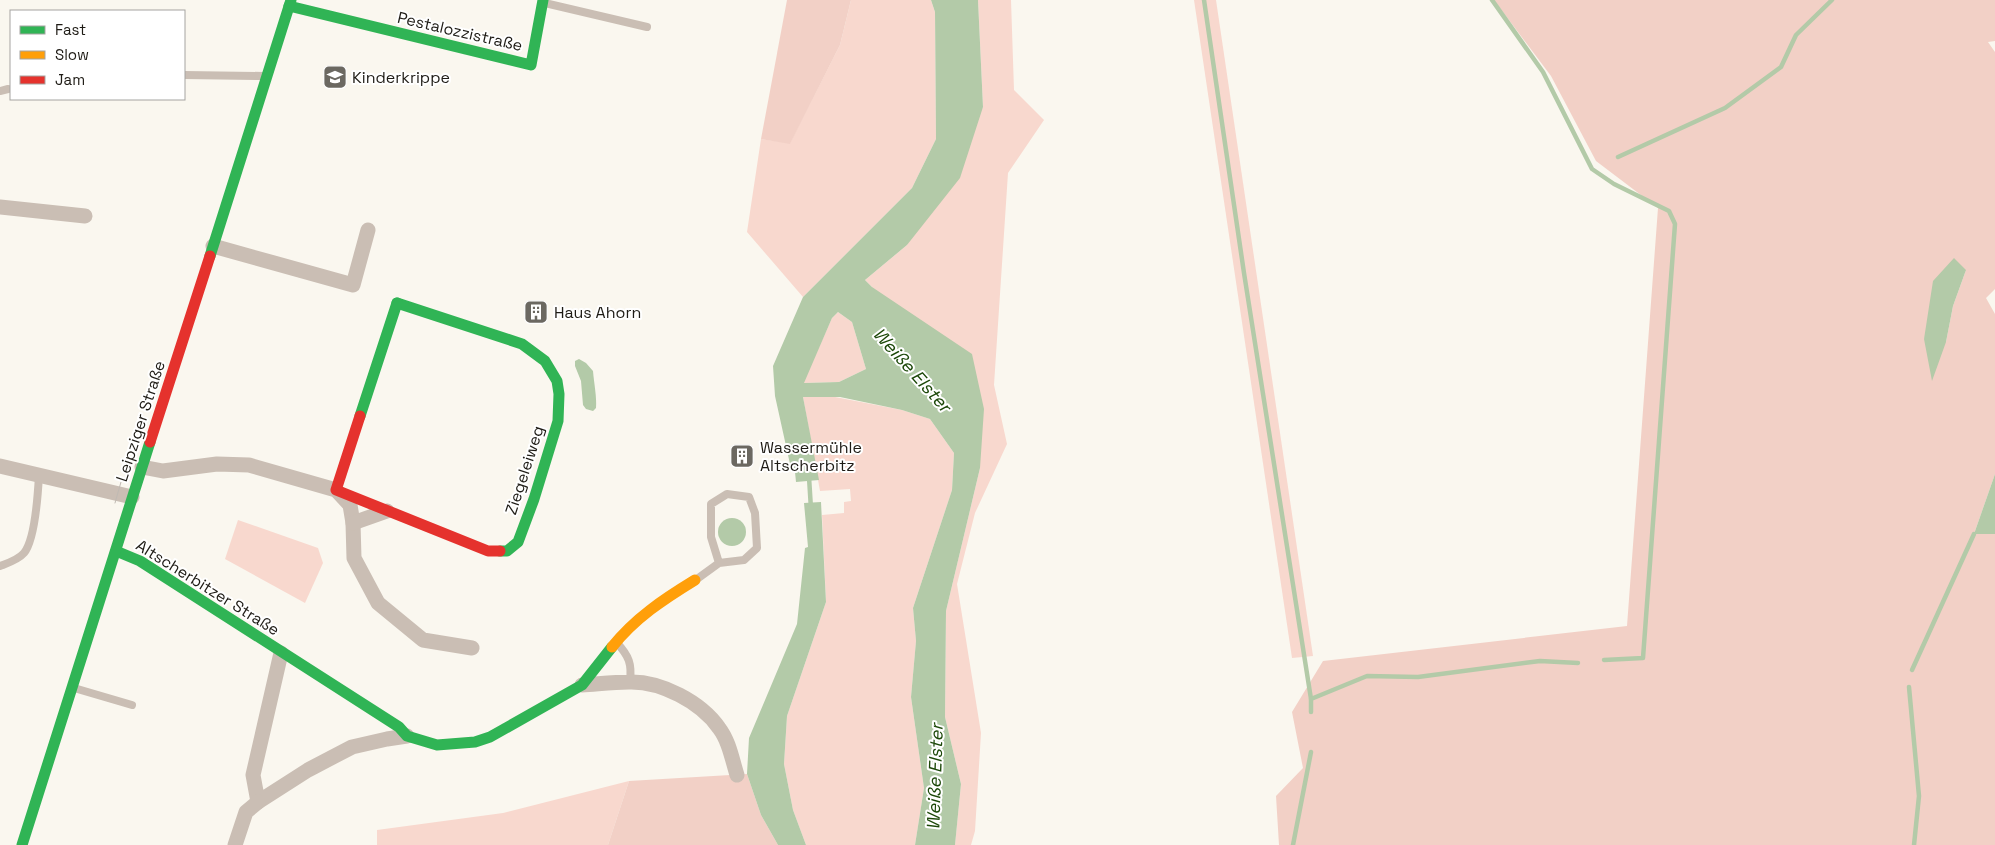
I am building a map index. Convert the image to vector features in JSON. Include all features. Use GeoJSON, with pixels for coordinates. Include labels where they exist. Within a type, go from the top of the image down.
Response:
{"type":"FeatureCollection","features":[{"type":"Feature","properties":{"kind":"street","name":"Pestalozzistraße"},"geometry":{"type":"LineString","coordinates":[[290,3],[531,65],[543,1]]}},
{"type":"Feature","properties":{"kind":"street","name":"Leipziger Straße"},"geometry":{"type":"LineString","coordinates":[[22,845],[290,3]]}},
{"type":"Feature","properties":{"kind":"street"},"geometry":{"type":"LineString","coordinates":[[0,207],[84,216]]}},
{"type":"Feature","properties":{"kind":"street"},"geometry":{"type":"LineString","coordinates":[[213,246],[353,285],[368,230]]}},
{"type":"Feature","properties":{"kind":"street","name":"Ziegeleiweg"},"geometry":{"type":"LineString","coordinates":[[142,467],[163,471],[217,464],[249,465],[336,490],[488,551],[507,551],[518,542],[556,432],[559,409],[558,387],[551,368],[538,354],[522,344],[397,303],[336,490]]}},
{"type":"Feature","properties":{"kind":"street"},"geometry":{"type":"LineString","coordinates":[[0,466],[132,497]]}},
{"type":"Feature","properties":{"kind":"street"},"geometry":{"type":"LineString","coordinates":[[336,490],[350,505],[353,523],[354,558],[378,603],[423,640],[472,648]]}},
{"type":"Feature","properties":{"kind":"street"},"geometry":{"type":"LineString","coordinates":[[353,523],[387,511]]}},
{"type":"Feature","properties":{"kind":"street","name":"Altscherbitzer Straße"},"geometry":{"type":"LineString","coordinates":[[116,551],[140,562],[399,727],[407,736]]}},
{"type":"Feature","properties":{"kind":"street","name":"Altscherbitzer Straße"},"geometry":{"type":"LineString","coordinates":[[582,686],[626,629],[658,602],[695,580]]}},
{"type":"Feature","properties":{"kind":"street","name":"Altscherbitzer Straße"},"geometry":{"type":"LineString","coordinates":[[281,653],[253,774],[258,802],[308,770],[352,748],[407,736],[437,745],[475,742],[490,737],[582,686],[630,682],[655,686],[680,695],[708,714],[720,729],[728,744],[737,775]]}},
{"type":"Feature","properties":{"kind":"street"},"geometry":{"type":"LineString","coordinates":[[235,845],[246,812],[258,802]]}},
{"type":"Feature","properties":{"kind":"lane"},"geometry":{"type":"LineString","coordinates":[[543,1],[647,26]]}},
{"type":"Feature","properties":{"kind":"lane"},"geometry":{"type":"LineString","coordinates":[[185,75],[267,76]]}},
{"type":"Feature","properties":{"kind":"lane"},"geometry":{"type":"LineString","coordinates":[[0,566],[18,558],[26,551],[29,545],[35,516],[39,475]]}},
{"type":"Feature","properties":{"kind":"lane"},"geometry":{"type":"LineString","coordinates":[[695,580],[719,563],[744,560],[757,548],[755,513],[749,497],[728,494],[711,504],[711,537],[719,563]]}},
{"type":"Feature","properties":{"kind":"lane"},"geometry":{"type":"LineString","coordinates":[[615,641],[628,655],[631,666],[630,682]]}},
{"type":"Feature","properties":{"kind":"lane"},"geometry":{"type":"LineString","coordinates":[[72,688],[132,706]]}},
{"type":"Feature","properties":{"kind":"shaded area"},"geometry":{"type":"Polygon","coordinates":[[[787,0],[851,0],[840,45],[790,144],[761,139],[787,0]]]}},
{"type":"Feature","properties":{"kind":"shaded area"},"geometry":{"type":"Polygon","coordinates":[[[851,0],[931,0],[935,12],[936,139],[912,188],[803,297],[747,232],[761,139],[790,143],[840,45],[851,0]]]}},
{"type":"Feature","properties":{"kind":"shaded area"},"geometry":{"type":"Polygon","coordinates":[[[978,0],[1011,0],[1014,90],[1044,120],[1008,173],[994,385],[1007,444],[975,513],[957,584],[981,733],[975,831],[971,845],[955,845],[961,784],[945,717],[946,611],[980,468],[872,287],[865,280],[907,245],[983,107],[978,0]]]}},
{"type":"Feature","properties":{"kind":"shaded area"},"geometry":{"type":"Polygon","coordinates":[[[1194,0],[1216,0],[1313,656],[1292,658],[1194,0]]]}},
{"type":"Feature","properties":{"kind":"shaded area"},"geometry":{"type":"Polygon","coordinates":[[[1494,0],[1995,0],[1995,41],[1988,42],[1995,52],[1995,289],[1986,298],[1995,314],[1995,474],[1974,534],[1995,534],[1995,845],[1279,845],[1276,796],[1303,768],[1292,712],[1323,661],[1627,626],[1658,208],[1596,161],[1551,76],[1494,0]],[[1966,270],[1924,339],[1946,342],[1953,306],[1966,270]]]}},
{"type":"Feature","properties":{"kind":"shaded area"},"geometry":{"type":"Polygon","coordinates":[[[838,312],[852,322],[866,369],[839,382],[803,383],[832,318],[838,312]]]}},
{"type":"Feature","properties":{"kind":"shaded area"},"geometry":{"type":"Polygon","coordinates":[[[830,396],[902,410],[930,419],[954,453],[952,490],[913,608],[916,641],[911,697],[924,788],[915,845],[806,845],[793,810],[784,764],[787,716],[826,602],[822,515],[844,513],[844,502],[851,501],[850,489],[820,491],[803,397],[830,396]]]}},
{"type":"Feature","properties":{"kind":"shaded area"},"geometry":{"type":"Polygon","coordinates":[[[238,520],[318,548],[323,563],[305,603],[225,559],[238,520]]]}},
{"type":"Feature","properties":{"kind":"shaded area"},"geometry":{"type":"Polygon","coordinates":[[[747,774],[761,815],[778,845],[608,845],[629,781],[747,774]]]}},
{"type":"Feature","properties":{"kind":"shaded area"},"geometry":{"type":"Polygon","coordinates":[[[629,781],[608,845],[377,845],[377,830],[503,813],[629,781]]]}},
{"type":"Feature","properties":{"kind":"water","name":"Weiße Elster"},"geometry":{"type":"Polygon","coordinates":[[[931,0],[978,0],[983,107],[960,178],[907,245],[865,280],[872,287],[972,354],[984,409],[980,468],[946,611],[945,717],[961,784],[955,845],[915,845],[924,788],[911,697],[916,641],[913,608],[952,490],[954,453],[930,419],[902,410],[840,397],[803,397],[819,480],[796,482],[795,472],[790,464],[775,396],[773,366],[803,297],[912,188],[936,139],[935,12],[931,0]],[[838,312],[832,318],[804,383],[839,382],[866,369],[852,322],[838,312]]]}},
{"type":"Feature","properties":{"kind":"water"},"geometry":{"type":"Polygon","coordinates":[[[1954,258],[1966,270],[1953,306],[1946,342],[1932,381],[1924,339],[1933,281],[1954,258]]]}},
{"type":"Feature","properties":{"kind":"water"},"geometry":{"type":"Polygon","coordinates":[[[579,359],[586,363],[593,371],[596,408],[593,411],[586,409],[583,405],[581,381],[575,366],[575,361],[579,359]]]}},
{"type":"Feature","properties":{"kind":"water"},"geometry":{"type":"Polygon","coordinates":[[[1995,474],[1995,534],[1974,534],[1995,474]]]}},
{"type":"Feature","properties":{"kind":"water"},"geometry":{"type":"Polygon","coordinates":[[[821,502],[826,602],[787,716],[784,764],[793,810],[806,845],[778,845],[761,815],[747,774],[749,738],[797,624],[805,548],[808,547],[804,503],[821,502]]]}},
{"type":"Feature","properties":{"kind":"water"},"geometry":{"type":"Polygon","coordinates":[[[732,518],[742,522],[746,532],[742,542],[732,546],[722,542],[718,532],[722,522],[732,518]]]}},
{"type":"Feature","properties":{"kind":"waterway"},"geometry":{"type":"LineString","coordinates":[[1204,0],[1244,273],[1311,699]]}},
{"type":"Feature","properties":{"kind":"waterway"},"geometry":{"type":"LineString","coordinates":[[1492,0],[1543,72],[1592,169],[1614,184],[1669,211],[1675,224],[1643,658],[1604,660]]}},
{"type":"Feature","properties":{"kind":"waterway"},"geometry":{"type":"LineString","coordinates":[[1618,157],[1725,108],[1781,67],[1796,35],[1832,0]]}},
{"type":"Feature","properties":{"kind":"waterway"},"geometry":{"type":"LineString","coordinates":[[809,477],[811,509]]}},
{"type":"Feature","properties":{"kind":"waterway"},"geometry":{"type":"LineString","coordinates":[[1912,670],[1974,534]]}},
{"type":"Feature","properties":{"kind":"waterway"},"geometry":{"type":"LineString","coordinates":[[1311,712],[1311,699],[1367,676],[1418,677],[1540,661],[1578,663]]}},
{"type":"Feature","properties":{"kind":"waterway"},"geometry":{"type":"LineString","coordinates":[[1909,687],[1919,796],[1914,845]]}},
{"type":"Feature","properties":{"kind":"waterway"},"geometry":{"type":"LineString","coordinates":[[1293,845],[1311,752]]}},
{"type":"Feature","properties":{"kind":"tram line"},"geometry":{"type":"LineString","coordinates":[[115,503],[121,482]]}},
{"type":"Feature","properties":{"kind":"traffic: fast"},"geometry":{"type":"LineString","coordinates":[[210,256],[291,0]]}},
{"type":"Feature","properties":{"kind":"traffic: fast"},"geometry":{"type":"LineString","coordinates":[[289,6],[531,65],[543,0]]}},
{"type":"Feature","properties":{"kind":"traffic: fast"},"geometry":{"type":"LineString","coordinates":[[397,303],[522,344],[545,361],[557,381],[559,394],[558,421],[534,499],[518,542],[507,551],[500,551]]}},
{"type":"Feature","properties":{"kind":"traffic: fast"},"geometry":{"type":"LineString","coordinates":[[360,416],[397,303]]}},
{"type":"Feature","properties":{"kind":"traffic: fast"},"geometry":{"type":"LineString","coordinates":[[22,845],[150,442]]}},
{"type":"Feature","properties":{"kind":"traffic: fast"},"geometry":{"type":"LineString","coordinates":[[116,551],[140,561],[399,727],[407,736],[437,745],[475,742],[490,737],[582,685],[612,647]]}},
{"type":"Feature","properties":{"kind":"traffic: slow"},"geometry":{"type":"LineString","coordinates":[[612,647],[640,618],[695,580]]}},
{"type":"Feature","properties":{"kind":"traffic: jam"},"geometry":{"type":"LineString","coordinates":[[150,442],[210,256]]}},
{"type":"Feature","properties":{"kind":"traffic: jam"},"geometry":{"type":"LineString","coordinates":[[360,416],[336,490],[488,551],[500,551]]}},
{"type":"Feature","properties":{"kind":"place","name":"Kinderkrippe"},"geometry":{"type":"Point","coordinates":[335,77]}},
{"type":"Feature","properties":{"kind":"place","name":"Haus Ahorn"},"geometry":{"type":"Point","coordinates":[536,312]}},
{"type":"Feature","properties":{"kind":"place","name":"Wassermühle Altscherbitz"},"geometry":{"type":"Point","coordinates":[742,456]}}]}
